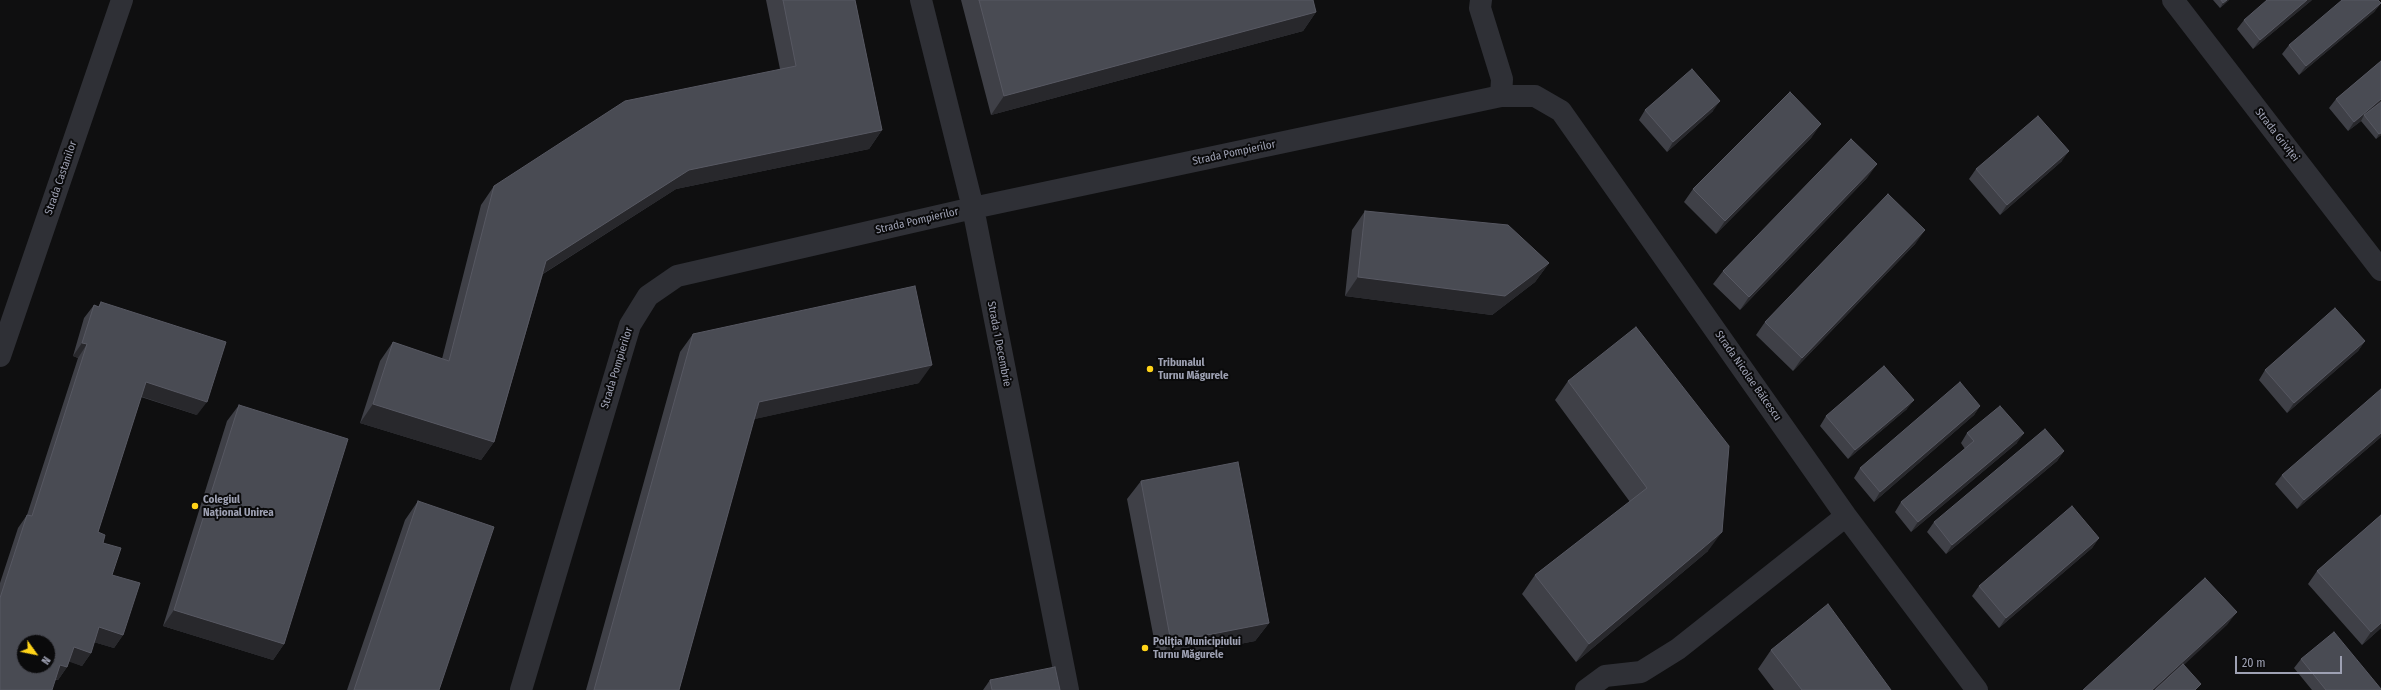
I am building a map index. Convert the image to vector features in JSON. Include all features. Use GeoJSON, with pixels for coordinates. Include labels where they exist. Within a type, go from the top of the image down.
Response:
{"type":"FeatureCollection","features":[{"type":"Feature","properties":{"kind":"street","name":"Strada Castanilor"},"geometry":{"type":"LineString","coordinates":[[0,356],[122,0]]}},
{"type":"Feature","properties":{"kind":"street","name":"Strada 1 Decembrie"},"geometry":{"type":"LineString","coordinates":[[921,0],[973,208],[1068,690]]}},
{"type":"Feature","properties":{"kind":"street"},"geometry":{"type":"LineString","coordinates":[[1481,0],[1480,8],[1502,80],[1501,96]]}},
{"type":"Feature","properties":{"kind":"street","name":"Strada Griviței"},"geometry":{"type":"LineString","coordinates":[[2172,0],[2381,270]]}},
{"type":"Feature","properties":{"kind":"street","name":"Strada Pompierilor"},"geometry":{"type":"LineString","coordinates":[[521,690],[630,325],[648,296],[677,276],[973,208],[1501,96]]}},
{"type":"Feature","properties":{"kind":"street","name":"Strada Nicolae Bălcescu"},"geometry":{"type":"LineString","coordinates":[[1501,96],[1535,96],[1561,111],[1846,516],[1977,690]]}},
{"type":"Feature","properties":{"kind":"street"},"geometry":{"type":"LineString","coordinates":[[1586,690],[1605,676],[1641,672],[1678,649],[1846,516]]}},
{"type":"Feature","properties":{"kind":"building"},"geometry":{"type":"Polygon","coordinates":[[[783,0],[855,0],[882,130],[689,170],[546,261],[494,442],[373,404],[393,342],[449,361],[494,186],[625,101],[796,66],[783,0]]]}},
{"type":"Feature","properties":{"kind":"building"},"geometry":{"type":"Polygon","coordinates":[[[979,0],[1313,0],[1316,12],[1004,96],[979,0]]]}},
{"type":"Feature","properties":{"kind":"building"},"geometry":{"type":"Polygon","coordinates":[[[2267,0],[2307,0],[2260,40],[2244,20],[2267,0]]]}},
{"type":"Feature","properties":{"kind":"building"},"geometry":{"type":"Polygon","coordinates":[[[2342,0],[2378,0],[2381,3],[2306,66],[2289,45],[2342,0]]]}},
{"type":"Feature","properties":{"kind":"building"},"geometry":{"type":"Polygon","coordinates":[[[2381,61],[2381,99],[2354,122],[2336,99],[2381,61]]]}},
{"type":"Feature","properties":{"kind":"building"},"geometry":{"type":"Polygon","coordinates":[[[1692,69],[1720,101],[1673,142],[1645,110],[1692,69]]]}},
{"type":"Feature","properties":{"kind":"building"},"geometry":{"type":"Polygon","coordinates":[[[1790,92],[1821,124],[1725,221],[1693,189],[1790,92]]]}},
{"type":"Feature","properties":{"kind":"building"},"geometry":{"type":"Polygon","coordinates":[[[2381,102],[2381,133],[2379,134],[2364,115],[2381,102]]]}},
{"type":"Feature","properties":{"kind":"building"},"geometry":{"type":"Polygon","coordinates":[[[2038,116],[2069,151],[2007,205],[1976,169],[2038,116]]]}},
{"type":"Feature","properties":{"kind":"building"},"geometry":{"type":"Polygon","coordinates":[[[1851,139],[1877,164],[1749,297],[1723,271],[1851,139]]]}},
{"type":"Feature","properties":{"kind":"building"},"geometry":{"type":"Polygon","coordinates":[[[1888,194],[1925,230],[1802,358],[1765,322],[1888,194]]]}},
{"type":"Feature","properties":{"kind":"building"},"geometry":{"type":"Polygon","coordinates":[[[1365,211],[1508,225],[1549,263],[1505,296],[1358,277],[1365,211]]]}},
{"type":"Feature","properties":{"kind":"building"},"geometry":{"type":"Polygon","coordinates":[[[915,286],[932,365],[759,402],[679,690],[594,690],[693,334],[915,286]]]}},
{"type":"Feature","properties":{"kind":"building"},"geometry":{"type":"Polygon","coordinates":[[[101,302],[226,342],[207,402],[146,382],[98,532],[105,535],[103,543],[121,548],[112,575],[140,583],[123,635],[99,627],[91,653],[74,647],[67,667],[60,665],[52,690],[0,690],[0,598],[27,515],[32,516],[87,344],[82,343],[94,305],[99,307],[101,302]]]}},
{"type":"Feature","properties":{"kind":"building"},"geometry":{"type":"Polygon","coordinates":[[[2335,308],[2365,341],[2294,403],[2265,370],[2335,308]]]}},
{"type":"Feature","properties":{"kind":"building"},"geometry":{"type":"Polygon","coordinates":[[[1636,327],[1729,446],[1722,532],[1589,644],[1535,575],[1647,488],[1568,381],[1636,327]]]}},
{"type":"Feature","properties":{"kind":"building"},"geometry":{"type":"Polygon","coordinates":[[[1884,366],[1914,400],[1855,450],[1826,416],[1884,366]]]}},
{"type":"Feature","properties":{"kind":"building"},"geometry":{"type":"Polygon","coordinates":[[[1960,382],[1980,406],[1880,492],[1860,468],[1960,382]]]}},
{"type":"Feature","properties":{"kind":"building"},"geometry":{"type":"Polygon","coordinates":[[[2381,389],[2381,433],[2304,500],[2282,475],[2381,389]]]}},
{"type":"Feature","properties":{"kind":"building"},"geometry":{"type":"Polygon","coordinates":[[[239,405],[348,439],[284,644],[174,610],[239,405]]]}},
{"type":"Feature","properties":{"kind":"building"},"geometry":{"type":"Polygon","coordinates":[[[2000,406],[2024,433],[1918,522],[1901,502],[1974,441],[1967,433],[2000,406]]]}},
{"type":"Feature","properties":{"kind":"building"},"geometry":{"type":"Polygon","coordinates":[[[2045,429],[2064,451],[1952,545],[1934,522],[2045,429]]]}},
{"type":"Feature","properties":{"kind":"building"},"geometry":{"type":"Polygon","coordinates":[[[1238,462],[1269,623],[1171,642],[1141,481],[1238,462]]]}},
{"type":"Feature","properties":{"kind":"building"},"geometry":{"type":"Polygon","coordinates":[[[418,501],[494,527],[439,690],[354,690],[418,501]]]}},
{"type":"Feature","properties":{"kind":"building"},"geometry":{"type":"Polygon","coordinates":[[[2072,506],[2099,538],[2006,618],[1979,586],[2072,506]]]}},
{"type":"Feature","properties":{"kind":"building"},"geometry":{"type":"Polygon","coordinates":[[[2381,515],[2381,623],[2371,632],[2317,571],[2381,515]]]}},
{"type":"Feature","properties":{"kind":"building"},"geometry":{"type":"Polygon","coordinates":[[[2205,578],[2237,612],[2152,690],[2083,690],[2205,578]]]}},
{"type":"Feature","properties":{"kind":"building"},"geometry":{"type":"Polygon","coordinates":[[[1828,604],[1891,690],[1802,690],[1771,650],[1828,604]]]}},
{"type":"Feature","properties":{"kind":"building"},"geometry":{"type":"Polygon","coordinates":[[[2334,632],[2381,690],[2326,690],[2301,659],[2334,632]]]}},
{"type":"Feature","properties":{"kind":"building"},"geometry":{"type":"Polygon","coordinates":[[[2183,664],[2201,684],[2195,690],[2155,690],[2183,664]]]}},
{"type":"Feature","properties":{"kind":"building"},"geometry":{"type":"Polygon","coordinates":[[[1055,667],[1060,690],[992,690],[990,680],[1055,667]]]}},
{"type":"Feature","properties":{"kind":"place","name":"Tribunalul Turnu Măgurele"},"geometry":{"type":"Point","coordinates":[1150,369]}},
{"type":"Feature","properties":{"kind":"place","name":"Colegiul Național Unirea"},"geometry":{"type":"Point","coordinates":[195,506]}},
{"type":"Feature","properties":{"kind":"place","name":"Poliția Municipiului Turnu Măgurele"},"geometry":{"type":"Point","coordinates":[1145,648]}}]}
